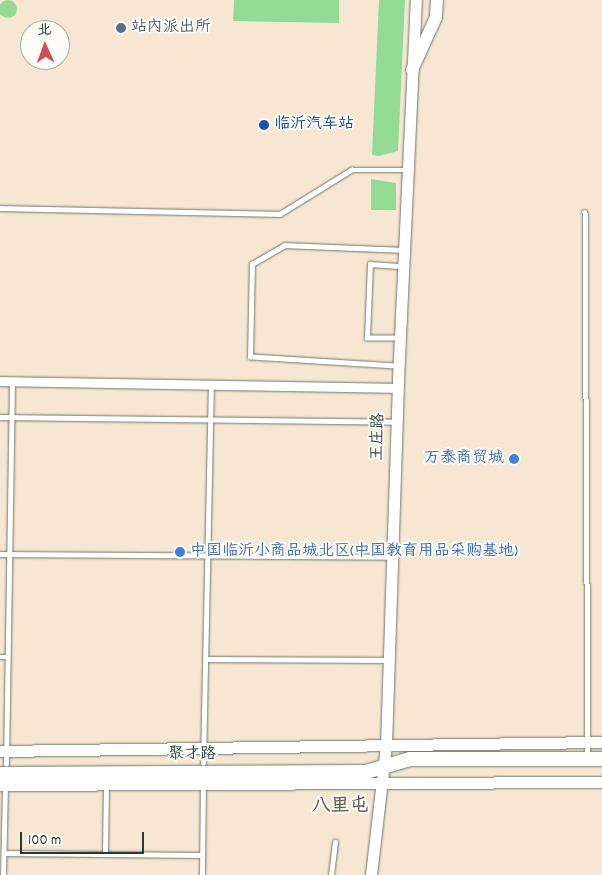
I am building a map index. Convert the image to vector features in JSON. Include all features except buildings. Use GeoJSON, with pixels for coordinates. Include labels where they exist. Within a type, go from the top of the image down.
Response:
{"type":"FeatureCollection","features":[{"type":"Feature","properties":{"kind":"main road"},"geometry":{"type":"LineString","coordinates":[[412,70],[436,17],[437,0]]}},
{"type":"Feature","properties":{"kind":"main road","name":"聚才路"},"geometry":{"type":"LineString","coordinates":[[3,769],[204,767],[366,772],[384,765],[410,759],[595,759]]}},
{"type":"Feature","properties":{"kind":"main road","name":"聚才路"},"geometry":{"type":"LineString","coordinates":[[384,765],[407,768],[602,769]]}},
{"type":"Feature","properties":{"kind":"main road","name":"聚才路"},"geometry":{"type":"LineString","coordinates":[[3,769],[106,778],[204,767]]}},
{"type":"Feature","properties":{"kind":"street","name":"王庄路"},"geometry":{"type":"LineString","coordinates":[[371,875],[386,745],[397,388],[416,0]]}},
{"type":"Feature","properties":{"kind":"street"},"geometry":{"type":"LineString","coordinates":[[0,381],[397,388]]}},
{"type":"Feature","properties":{"kind":"street"},"geometry":{"type":"LineString","coordinates":[[204,767],[386,745],[602,742]]}},
{"type":"Feature","properties":{"kind":"street"},"geometry":{"type":"LineString","coordinates":[[204,767],[383,784],[602,782]]}},
{"type":"Feature","properties":{"kind":"lane"},"geometry":{"type":"LineString","coordinates":[[0,208],[280,214],[351,170],[408,170]]}},
{"type":"Feature","properties":{"kind":"lane"},"geometry":{"type":"LineString","coordinates":[[585,212],[588,743],[595,759]]}},
{"type":"Feature","properties":{"kind":"lane"},"geometry":{"type":"LineString","coordinates":[[398,366],[250,357],[252,264],[285,244],[404,249]]}},
{"type":"Feature","properties":{"kind":"lane"},"geometry":{"type":"LineString","coordinates":[[400,338],[367,338],[370,264],[404,266]]}},
{"type":"Feature","properties":{"kind":"lane"},"geometry":{"type":"LineString","coordinates":[[3,875],[3,769],[8,657],[12,381]]}},
{"type":"Feature","properties":{"kind":"lane"},"geometry":{"type":"LineString","coordinates":[[202,875],[211,384]]}},
{"type":"Feature","properties":{"kind":"lane"},"geometry":{"type":"LineString","coordinates":[[0,417],[396,422]]}},
{"type":"Feature","properties":{"kind":"lane"},"geometry":{"type":"LineString","coordinates":[[0,554],[392,557]]}},
{"type":"Feature","properties":{"kind":"lane"},"geometry":{"type":"LineString","coordinates":[[0,657],[8,657]]}},
{"type":"Feature","properties":{"kind":"lane"},"geometry":{"type":"LineString","coordinates":[[206,659],[388,660]]}},
{"type":"Feature","properties":{"kind":"lane"},"geometry":{"type":"LineString","coordinates":[[105,854],[106,778]]}},
{"type":"Feature","properties":{"kind":"lane"},"geometry":{"type":"LineString","coordinates":[[331,875],[335,842]]}},
{"type":"Feature","properties":{"kind":"lane"},"geometry":{"type":"LineString","coordinates":[[4,853],[202,855]]}},
{"type":"Feature","properties":{"kind":"green space"},"geometry":{"type":"Polygon","coordinates":[[[4,0],[12,0],[17,5],[15,16],[4,18],[-1,13],[-1,5],[4,0]]]}},
{"type":"Feature","properties":{"kind":"green space"},"geometry":{"type":"Polygon","coordinates":[[[234,0],[339,0],[339,23],[233,21],[234,0]]]}},
{"type":"Feature","properties":{"kind":"green space"},"geometry":{"type":"Polygon","coordinates":[[[379,0],[405,0],[398,151],[379,156],[372,155],[379,0]]]}},
{"type":"Feature","properties":{"kind":"green space"},"geometry":{"type":"Polygon","coordinates":[[[371,179],[396,183],[396,210],[371,210],[371,179]]]}},
{"type":"Feature","properties":{"kind":"place","name":"站内派出所"},"geometry":{"type":"Point","coordinates":[121,28]}},
{"type":"Feature","properties":{"kind":"place","name":"临沂汽车站"},"geometry":{"type":"Point","coordinates":[264,125]}},
{"type":"Feature","properties":{"kind":"place","name":"万泰商贸城"},"geometry":{"type":"Point","coordinates":[514,459]}},
{"type":"Feature","properties":{"kind":"place","name":"中国临沂小商品城北区(中国教育用品采购基地)"},"geometry":{"type":"Point","coordinates":[180,552]}},
{"type":"Feature","properties":{"kind":"district","name":"八里屯"},"geometry":{"type":"Point","coordinates":[340,808]}}]}
